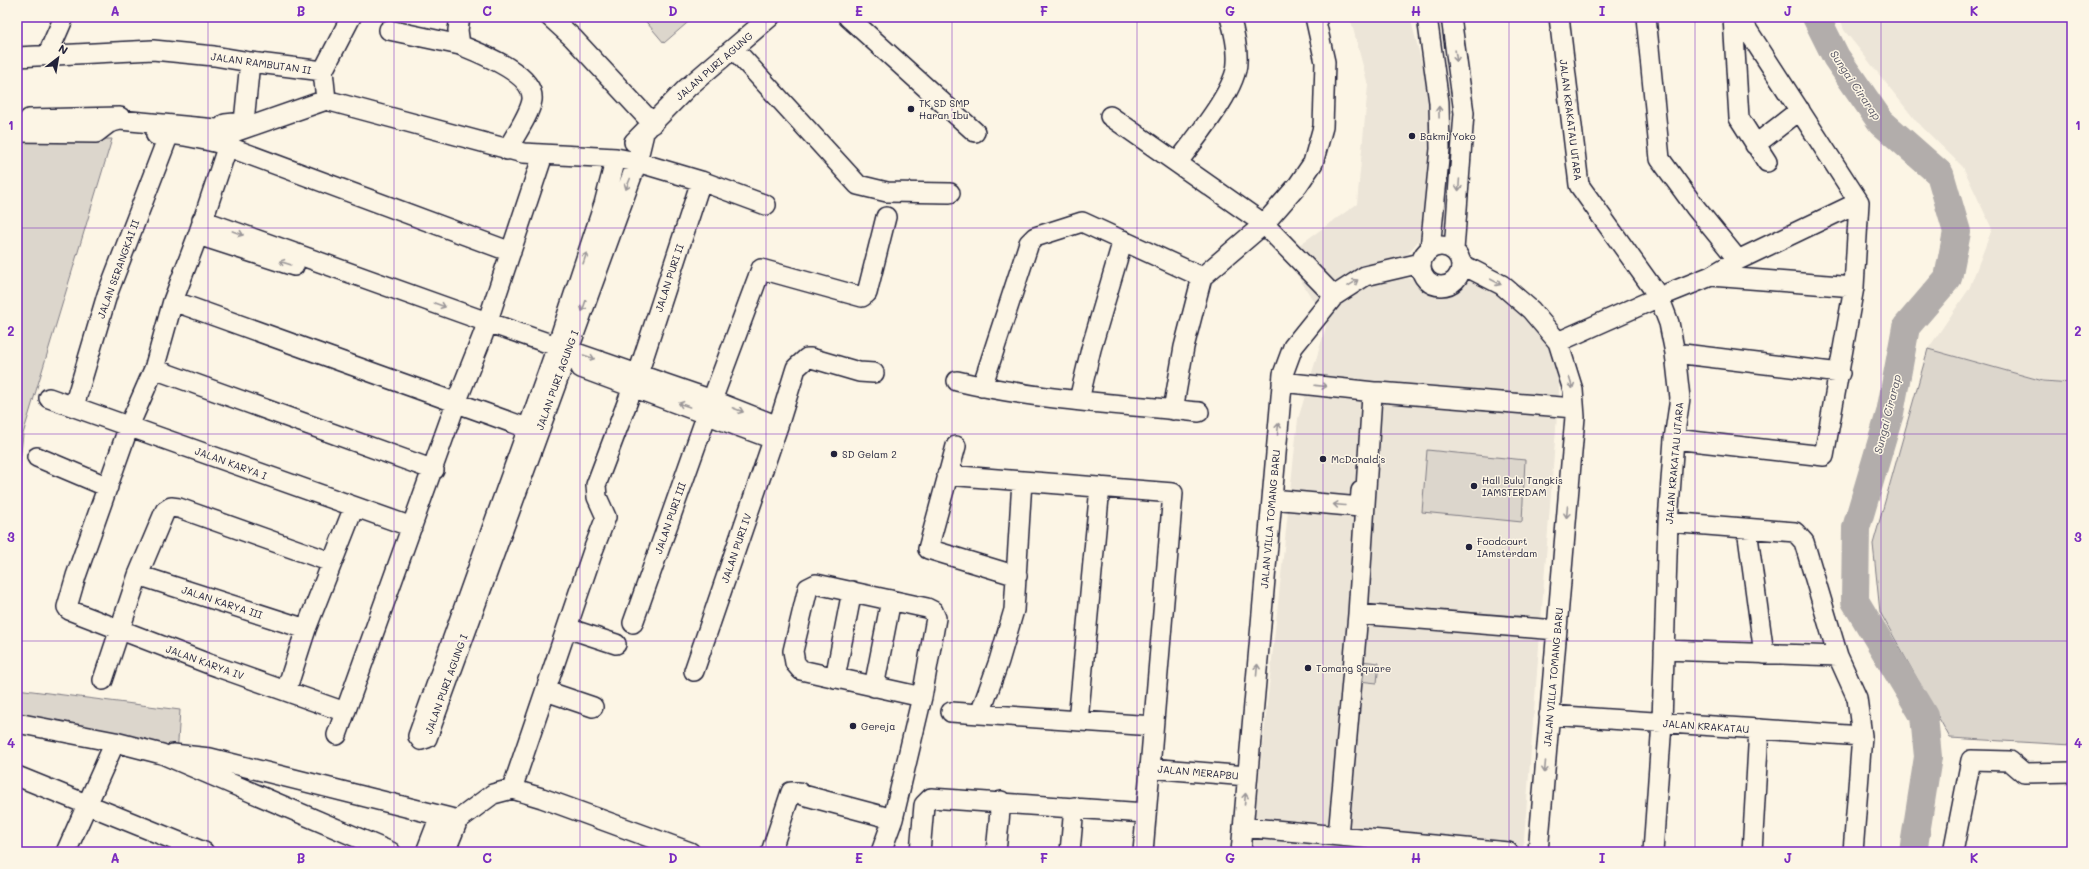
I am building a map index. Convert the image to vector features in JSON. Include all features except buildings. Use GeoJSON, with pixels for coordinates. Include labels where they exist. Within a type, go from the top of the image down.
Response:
{"type":"FeatureCollection","features":[{"type":"Feature","properties":{"kind":"street"},"geometry":{"type":"LineString","coordinates":[[47,56],[64,17]]}},
{"type":"Feature","properties":{"kind":"street"},"geometry":{"type":"LineString","coordinates":[[323,71],[351,17]]}},
{"type":"Feature","properties":{"kind":"street"},"geometry":{"type":"LineString","coordinates":[[460,17],[458,30],[460,45]]}},
{"type":"Feature","properties":{"kind":"street"},"geometry":{"type":"LineString","coordinates":[[550,17],[573,38],[648,129]]}},
{"type":"Feature","properties":{"kind":"street","name":"JALAN PURI AGUNG"},"geometry":{"type":"LineString","coordinates":[[616,158],[648,129],[687,88],[770,17]]}},
{"type":"Feature","properties":{"kind":"street"},"geometry":{"type":"LineString","coordinates":[[848,17],[975,132]]}},
{"type":"Feature","properties":{"kind":"street"},"geometry":{"type":"LineString","coordinates":[[1178,162],[1216,110],[1232,83],[1238,64],[1230,17]]}},
{"type":"Feature","properties":{"kind":"street"},"geometry":{"type":"LineString","coordinates":[[1173,410],[1184,347],[1202,277],[1264,224],[1298,185],[1314,163],[1323,127],[1325,62],[1315,17]]}},
{"type":"Feature","properties":{"kind":"street"},"geometry":{"type":"LineString","coordinates":[[1427,17],[1439,102],[1440,149],[1426,256],[1422,271],[1426,279],[1438,286],[1450,284],[1457,279],[1461,272],[1458,257],[1464,113],[1451,17]]}},
{"type":"Feature","properties":{"kind":"street","name":"JALAN KRAKATAU UTARA"},"geometry":{"type":"LineString","coordinates":[[1559,17],[1579,185],[1659,297],[1669,323],[1675,354],[1680,398],[1674,439],[1668,522],[1662,723],[1653,852]]}},
{"type":"Feature","properties":{"kind":"street"},"geometry":{"type":"LineString","coordinates":[[1646,17],[1660,159],[1695,207],[1738,260]]}},
{"type":"Feature","properties":{"kind":"street"},"geometry":{"type":"LineString","coordinates":[[1733,17],[1739,118],[1767,162]]}},
{"type":"Feature","properties":{"kind":"street"},"geometry":{"type":"LineString","coordinates":[[1674,439],[1824,456],[1840,373],[1854,287],[1859,202],[1740,17]]}},
{"type":"Feature","properties":{"kind":"street"},"geometry":{"type":"LineString","coordinates":[[389,30],[460,45],[499,61],[529,87],[532,100],[507,150]]}},
{"type":"Feature","properties":{"kind":"street"},"geometry":{"type":"LineString","coordinates":[[734,49],[858,185],[887,192],[950,193]]}},
{"type":"Feature","properties":{"kind":"street","name":"JALAN RAMBUTAN II"},"geometry":{"type":"LineString","coordinates":[[17,57],[153,50],[214,56],[323,71],[326,100]]}},
{"type":"Feature","properties":{"kind":"street"},"geometry":{"type":"LineString","coordinates":[[17,120],[129,116],[226,124],[244,122],[250,62]]}},
{"type":"Feature","properties":{"kind":"street"},"geometry":{"type":"LineString","coordinates":[[17,132],[96,133],[109,123],[120,120],[237,130],[326,100],[507,150],[543,155],[616,158],[637,162],[701,181],[766,205]]}},
{"type":"Feature","properties":{"kind":"street"},"geometry":{"type":"LineString","coordinates":[[1755,145],[1800,110]]}},
{"type":"Feature","properties":{"kind":"street"},"geometry":{"type":"LineString","coordinates":[[1110,116],[1178,162],[1264,224],[1334,296]]}},
{"type":"Feature","properties":{"kind":"street","name":"JALAN PURI AGUNG I"},"geometry":{"type":"LineString","coordinates":[[469,604],[427,738],[421,740],[418,734],[469,604],[532,430],[637,162],[648,129]]}},
{"type":"Feature","properties":{"kind":"street","name":"JALAN SERANGKAI II"},"geometry":{"type":"LineString","coordinates":[[74,406],[107,295],[163,135],[186,135],[218,143],[227,148]]}},
{"type":"Feature","properties":{"kind":"street"},"geometry":{"type":"LineString","coordinates":[[37,457],[108,487],[129,426],[154,369],[172,301],[200,227],[227,148],[511,252]]}},
{"type":"Feature","properties":{"kind":"street"},"geometry":{"type":"LineString","coordinates":[[338,735],[412,527],[434,470],[456,403],[485,329],[543,155]]}},
{"type":"Feature","properties":{"kind":"street","name":"JALAN PURI AGUNG I"},"geometry":{"type":"LineString","coordinates":[[561,354],[616,158]]}},
{"type":"Feature","properties":{"kind":"street","name":"JALAN PURI II"},"geometry":{"type":"LineString","coordinates":[[512,790],[567,628],[606,521],[605,513],[596,497],[596,486],[635,381],[701,181]]}},
{"type":"Feature","properties":{"kind":"street"},"geometry":{"type":"LineString","coordinates":[[1558,342],[1659,297],[1711,276],[1738,260],[1859,202]]}},
{"type":"Feature","properties":{"kind":"street","name":"JALAN PURI III"},"geometry":{"type":"LineString","coordinates":[[633,623],[709,407],[761,269],[862,297],[867,292],[886,217]]}},
{"type":"Feature","properties":{"kind":"street"},"geometry":{"type":"LineString","coordinates":[[982,387],[1031,240],[1082,222],[1202,277]]}},
{"type":"Feature","properties":{"kind":"street"},"geometry":{"type":"LineString","coordinates":[[200,227],[340,275],[485,329],[561,354],[776,432],[796,368],[807,358],[859,372],[874,373]]}},
{"type":"Feature","properties":{"kind":"street"},"geometry":{"type":"LineString","coordinates":[[1079,400],[1091,349],[1122,240]]}},
{"type":"Feature","properties":{"kind":"street"},"geometry":{"type":"LineString","coordinates":[[1426,256],[1439,246],[1458,257]]}},
{"type":"Feature","properties":{"kind":"street","name":"JALAN VILLA TOMANG BARU"},"geometry":{"type":"LineString","coordinates":[[1241,852],[1283,374],[1293,346],[1334,296],[1365,276],[1426,256]]}},
{"type":"Feature","properties":{"kind":"street","name":"JALAN VILLA TOMANG BARU"},"geometry":{"type":"LineString","coordinates":[[1458,257],[1502,285],[1531,310],[1558,342],[1573,390],[1575,417],[1538,852]]}},
{"type":"Feature","properties":{"kind":"street"},"geometry":{"type":"LineString","coordinates":[[1711,276],[1854,287]]}},
{"type":"Feature","properties":{"kind":"street"},"geometry":{"type":"LineString","coordinates":[[172,301],[532,430]]}},
{"type":"Feature","properties":{"kind":"street"},"geometry":{"type":"LineString","coordinates":[[1675,354],[1840,373]]}},
{"type":"Feature","properties":{"kind":"street"},"geometry":{"type":"LineString","coordinates":[[154,369],[434,470]]}},
{"type":"Feature","properties":{"kind":"street"},"geometry":{"type":"LineString","coordinates":[[957,381],[982,387],[1079,400],[1200,412]]}},
{"type":"Feature","properties":{"kind":"street"},"geometry":{"type":"LineString","coordinates":[[1282,382],[1370,392],[1574,408]]}},
{"type":"Feature","properties":{"kind":"street"},"geometry":{"type":"LineString","coordinates":[[1272,499],[1360,507],[1370,392]]}},
{"type":"Feature","properties":{"kind":"street"},"geometry":{"type":"LineString","coordinates":[[1338,836],[1358,614],[1372,395],[1370,392]]}},
{"type":"Feature","properties":{"kind":"street","name":"JALAN KARYA I"},"geometry":{"type":"LineString","coordinates":[[49,398],[412,527]]}},
{"type":"Feature","properties":{"kind":"street","name":"JALAN PURI IV"},"geometry":{"type":"LineString","coordinates":[[694,671],[776,432]]}},
{"type":"Feature","properties":{"kind":"street"},"geometry":{"type":"LineString","coordinates":[[956,446],[928,549],[1017,576]]}},
{"type":"Feature","properties":{"kind":"street"},"geometry":{"type":"LineString","coordinates":[[947,475],[1173,493],[1143,852]]}},
{"type":"Feature","properties":{"kind":"street"},"geometry":{"type":"LineString","coordinates":[[980,714],[999,661],[1014,610],[1022,481]]}},
{"type":"Feature","properties":{"kind":"street","name":"JALAN KARYA IV"},"geometry":{"type":"LineString","coordinates":[[108,487],[76,576],[68,608],[120,630],[345,712]]}},
{"type":"Feature","properties":{"kind":"street"},"geometry":{"type":"LineString","coordinates":[[1078,721],[1100,487]]}},
{"type":"Feature","properties":{"kind":"street"},"geometry":{"type":"LineString","coordinates":[[104,680],[138,575],[165,511],[171,507],[179,508],[331,562]]}},
{"type":"Feature","properties":{"kind":"street"},"geometry":{"type":"LineString","coordinates":[[286,691],[306,629],[331,562],[354,507]]}},
{"type":"Feature","properties":{"kind":"street"},"geometry":{"type":"LineString","coordinates":[[1668,522],[1795,532],[1804,542],[1838,656],[1857,698],[1862,736],[1853,852]]}},
{"type":"Feature","properties":{"kind":"street"},"geometry":{"type":"LineString","coordinates":[[1747,529],[1764,654]]}},
{"type":"Feature","properties":{"kind":"street","name":"JALAN KARYA III"},"geometry":{"type":"LineString","coordinates":[[138,575],[306,629]]}},
{"type":"Feature","properties":{"kind":"street"},"geometry":{"type":"LineString","coordinates":[[881,852],[892,819],[922,697],[936,618],[933,611],[928,608],[816,584],[808,588],[793,651],[795,663],[801,670],[922,697]]}},
{"type":"Feature","properties":{"kind":"street"},"geometry":{"type":"LineString","coordinates":[[835,678],[852,591]]}},
{"type":"Feature","properties":{"kind":"street"},"geometry":{"type":"LineString","coordinates":[[874,687],[891,600]]}},
{"type":"Feature","properties":{"kind":"street"},"geometry":{"type":"LineString","coordinates":[[1358,614],[1557,630]]}},
{"type":"Feature","properties":{"kind":"street"},"geometry":{"type":"LineString","coordinates":[[567,628],[616,644]]}},
{"type":"Feature","properties":{"kind":"street"},"geometry":{"type":"LineString","coordinates":[[1664,650],[1838,656]]}},
{"type":"Feature","properties":{"kind":"street"},"geometry":{"type":"LineString","coordinates":[[546,691],[593,707]]}},
{"type":"Feature","properties":{"kind":"street"},"geometry":{"type":"LineString","coordinates":[[951,712],[1153,726]]}},
{"type":"Feature","properties":{"kind":"street","name":"JALAN KRAKATAU"},"geometry":{"type":"LineString","coordinates":[[1549,715],[1862,736]]}},
{"type":"Feature","properties":{"kind":"street"},"geometry":{"type":"LineString","coordinates":[[17,723],[115,742],[162,754],[391,852]]}},
{"type":"Feature","properties":{"kind":"street"},"geometry":{"type":"LineString","coordinates":[[1752,852],[1759,729]]}},
{"type":"Feature","properties":{"kind":"street"},"geometry":{"type":"LineString","coordinates":[[66,852],[115,742]]}},
{"type":"Feature","properties":{"kind":"street"},"geometry":{"type":"LineString","coordinates":[[162,754],[185,754],[210,758],[458,820]]}},
{"type":"Feature","properties":{"kind":"street"},"geometry":{"type":"LineString","coordinates":[[1953,852],[1971,760],[2010,761],[2024,773],[2072,772]]}},
{"type":"Feature","properties":{"kind":"street","name":"JALAN MERAPBU"},"geometry":{"type":"LineString","coordinates":[[1149,768],[1247,776]]}},
{"type":"Feature","properties":{"kind":"street"},"geometry":{"type":"LineString","coordinates":[[17,776],[204,852]]}},
{"type":"Feature","properties":{"kind":"street"},"geometry":{"type":"LineString","coordinates":[[445,852],[458,820],[493,794],[512,790],[542,798],[690,852]]}},
{"type":"Feature","properties":{"kind":"street"},"geometry":{"type":"LineString","coordinates":[[772,852],[791,792],[799,792],[803,795],[892,819]]}},
{"type":"Feature","properties":{"kind":"street"},"geometry":{"type":"LineString","coordinates":[[920,852],[924,805],[931,798],[1001,801],[1146,813]]}},
{"type":"Feature","properties":{"kind":"street"},"geometry":{"type":"LineString","coordinates":[[996,852],[1001,801]]}},
{"type":"Feature","properties":{"kind":"street"},"geometry":{"type":"LineString","coordinates":[[1070,852],[1074,807]]}},
{"type":"Feature","properties":{"kind":"street"},"geometry":{"type":"LineString","coordinates":[[426,852],[440,816]]}},
{"type":"Feature","properties":{"kind":"street"},"geometry":{"type":"LineString","coordinates":[[1243,828],[1508,852]]}},
{"type":"Feature","properties":{"kind":"shaded area"},"geometry":{"type":"Polygon","coordinates":[[[642,17],[694,17],[664,43],[642,17]]]}},
{"type":"Feature","properties":{"kind":"shaded area"},"geometry":{"type":"Polygon","coordinates":[[[1350,17],[1410,17],[1438,125],[1424,234],[1387,279],[1487,277],[1539,319],[1560,377],[1523,852],[1251,852],[1298,419],[1327,323],[1285,255],[1357,204],[1368,85],[1350,17]]]}},
{"type":"Feature","properties":{"kind":"shaded area"},"geometry":{"type":"Polygon","coordinates":[[[1840,17],[2072,17],[2072,383],[2043,381],[1928,349],[1969,289],[1992,229],[1963,167],[1916,121],[1844,30],[1840,17]]]}},
{"type":"Feature","properties":{"kind":"shaded area"},"geometry":{"type":"Polygon","coordinates":[[[112,139],[23,434],[17,491],[17,140],[112,139]]]}},
{"type":"Feature","properties":{"kind":"shaded area"},"geometry":{"type":"Polygon","coordinates":[[[1928,349],[2043,381],[2072,383],[2072,745],[1950,738],[1880,612],[1873,544],[1928,349]]]}},
{"type":"Feature","properties":{"kind":"shaded area","name":"Hall Bulu Tangkis IAMSTERDAM"},"geometry":{"type":"Polygon","coordinates":[[[1427,450],[1525,460],[1522,522],[1422,512],[1427,450]]]}},
{"type":"Feature","properties":{"kind":"shaded area"},"geometry":{"type":"Polygon","coordinates":[[[1361,661],[1379,663],[1377,683],[1359,681],[1361,661]]]}},
{"type":"Feature","properties":{"kind":"shaded area"},"geometry":{"type":"Polygon","coordinates":[[[17,689],[180,710],[177,756],[17,722],[17,689]]]}},
{"type":"Feature","properties":{"kind":"waterway","name":"Sungai Cirarap"},"geometry":{"type":"LineString","coordinates":[[1816,17],[1836,57],[1881,122],[1940,174],[1957,232],[1948,278],[1906,327],[1890,413],[1856,528],[1855,601],[1924,716],[1928,757],[1913,852]]}},
{"type":"Feature","properties":{"kind":"place","name":"TK SD SMP Haran Ibu"},"geometry":{"type":"Point","coordinates":[911,109]}},
{"type":"Feature","properties":{"kind":"place","name":"Bakmi Yoko"},"geometry":{"type":"Point","coordinates":[1412,136]}},
{"type":"Feature","properties":{"kind":"place","name":"SD Gelam 2"},"geometry":{"type":"Point","coordinates":[834,454]}},
{"type":"Feature","properties":{"kind":"place","name":"McDonald's"},"geometry":{"type":"Point","coordinates":[1323,459]}},
{"type":"Feature","properties":{"kind":"place","name":"Hall Bulu Tangkis IAMSTERDAM"},"geometry":{"type":"Point","coordinates":[1474,486]}},
{"type":"Feature","properties":{"kind":"place","name":"Foodcourt IAmsterdam"},"geometry":{"type":"Point","coordinates":[1469,547]}},
{"type":"Feature","properties":{"kind":"place","name":"Tomang Square"},"geometry":{"type":"Point","coordinates":[1308,668]}},
{"type":"Feature","properties":{"kind":"place","name":"Gereja"},"geometry":{"type":"Point","coordinates":[853,726]}}]}
